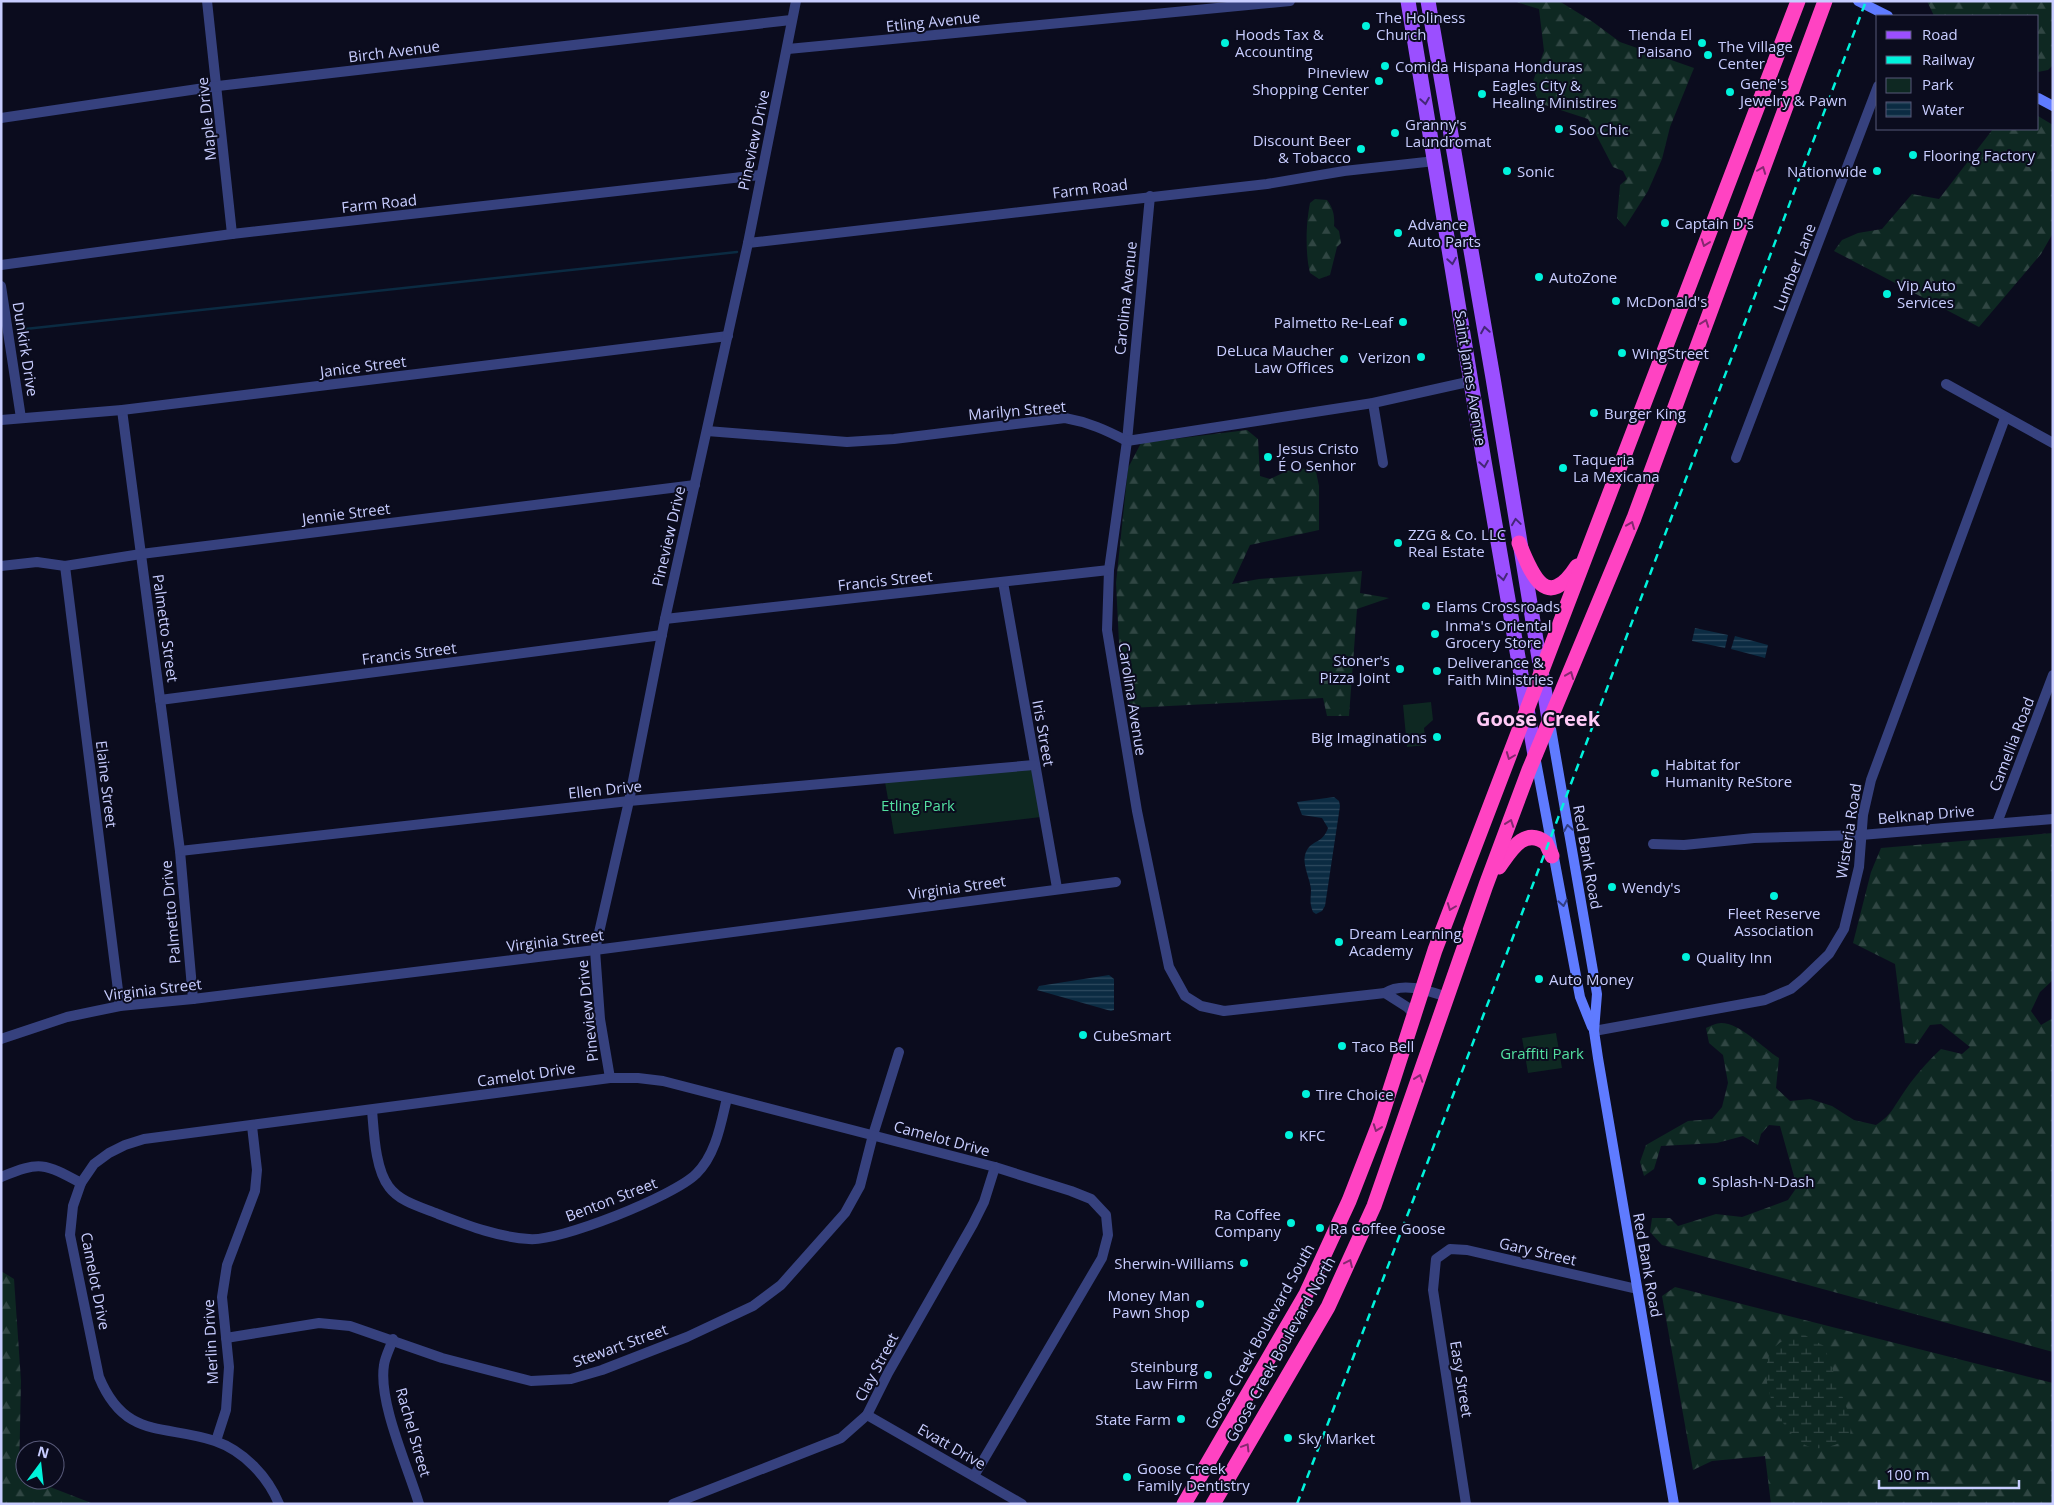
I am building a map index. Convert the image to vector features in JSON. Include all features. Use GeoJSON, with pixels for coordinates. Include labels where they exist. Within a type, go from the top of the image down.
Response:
{"type":"FeatureCollection","features":[{"type":"Feature","properties":{"kind":"highway","name":"Goose Creek Boulevard South"},"geometry":{"type":"LineString","coordinates":[[1184,1504],[1306,1294],[1326,1253],[1379,1124],[1422,988],[1798,1]]}},
{"type":"Feature","properties":{"kind":"highway","name":"Goose Creek Boulevard North"},"geometry":{"type":"LineString","coordinates":[[1212,1504],[1328,1307],[1374,1206],[1486,885],[1549,719],[1634,518],[1826,1]]}},
{"type":"Feature","properties":{"kind":"highway"},"geometry":{"type":"LineString","coordinates":[[1519,543],[1532,574],[1539,584],[1554,588],[1561,585],[1571,575],[1589,548]]}},
{"type":"Feature","properties":{"kind":"highway"},"geometry":{"type":"LineString","coordinates":[[1486,885],[1515,845],[1523,839],[1532,837],[1542,839],[1552,856]]}},
{"type":"Feature","properties":{"kind":"main road","name":"Saint James Avenue"},"geometry":{"type":"LineString","coordinates":[[1408,1],[1488,487],[1535,755]]}},
{"type":"Feature","properties":{"kind":"main road"},"geometry":{"type":"LineString","coordinates":[[1418,1],[1433,36]]}},
{"type":"Feature","properties":{"kind":"main road","name":"Saint James Avenue"},"geometry":{"type":"LineString","coordinates":[[1428,1],[1507,460],[1549,719]]}},
{"type":"Feature","properties":{"kind":"main road"},"geometry":{"type":"LineString","coordinates":[[1858,1],[1886,15]]}},
{"type":"Feature","properties":{"kind":"main road"},"geometry":{"type":"LineString","coordinates":[[2039,99],[2053,106]]}},
{"type":"Feature","properties":{"kind":"main road"},"geometry":{"type":"LineString","coordinates":[[1435,159],[1446,168],[1452,194],[1458,203],[1463,204]]}},
{"type":"Feature","properties":{"kind":"main road","name":"Red Bank Road"},"geometry":{"type":"LineString","coordinates":[[1549,719],[1597,994],[1594,1031]]}},
{"type":"Feature","properties":{"kind":"main road","name":"Red Bank Road"},"geometry":{"type":"LineString","coordinates":[[1535,755],[1552,856],[1580,997],[1594,1031],[1674,1504]]}},
{"type":"Feature","properties":{"kind":"street","name":"Maple Drive"},"geometry":{"type":"LineString","coordinates":[[207,1],[218,86],[232,234]]}},
{"type":"Feature","properties":{"kind":"street","name":"Pineview Drive"},"geometry":{"type":"LineString","coordinates":[[610,1078],[600,1019],[596,950],[629,802],[665,619],[748,243],[796,1]]}},
{"type":"Feature","properties":{"kind":"street","name":"Etling Avenue"},"geometry":{"type":"LineString","coordinates":[[788,49],[1290,1]]}},
{"type":"Feature","properties":{"kind":"street","name":"Birch Avenue"},"geometry":{"type":"LineString","coordinates":[[1,118],[218,86],[791,20]]}},
{"type":"Feature","properties":{"kind":"street","name":"Lumber Lane"},"geometry":{"type":"LineString","coordinates":[[1736,458],[1876,91]]}},
{"type":"Feature","properties":{"kind":"street","name":"Farm Road"},"geometry":{"type":"LineString","coordinates":[[748,243],[1267,184],[1344,171],[1426,162],[1435,159]]}},
{"type":"Feature","properties":{"kind":"street","name":"Farm Road"},"geometry":{"type":"LineString","coordinates":[[1,265],[232,234],[760,175]]}},
{"type":"Feature","properties":{"kind":"street","name":"Carolina Avenue"},"geometry":{"type":"LineString","coordinates":[[1150,196],[1126,441],[1109,570],[1107,630],[1137,811],[1169,967],[1179,988],[1193,1002],[1224,1011],[1386,994],[1392,989],[1422,988],[1447,997]]}},
{"type":"Feature","properties":{"kind":"street","name":"Dunkirk Drive"},"geometry":{"type":"LineString","coordinates":[[1,286],[21,418]]}},
{"type":"Feature","properties":{"kind":"street","name":"Janice Street"},"geometry":{"type":"LineString","coordinates":[[1,420],[122,410],[728,336]]}},
{"type":"Feature","properties":{"kind":"street"},"geometry":{"type":"LineString","coordinates":[[1126,441],[1373,402],[1472,381]]}},
{"type":"Feature","properties":{"kind":"street"},"geometry":{"type":"LineString","coordinates":[[1946,384],[2053,443]]}},
{"type":"Feature","properties":{"kind":"street"},"geometry":{"type":"LineString","coordinates":[[1373,402],[1383,463]]}},
{"type":"Feature","properties":{"kind":"street","name":"Palmetto Street"},"geometry":{"type":"LineString","coordinates":[[122,410],[180,851]]}},
{"type":"Feature","properties":{"kind":"street","name":"Marilyn Street"},"geometry":{"type":"LineString","coordinates":[[707,431],[847,442],[894,439],[1065,418],[1091,424],[1126,441]]}},
{"type":"Feature","properties":{"kind":"street","name":"Wisteria Road"},"geometry":{"type":"LineString","coordinates":[[1594,1031],[1765,1000],[1791,989],[1829,954],[1844,929],[1858,867],[1863,815],[1871,780],[2005,418]]}},
{"type":"Feature","properties":{"kind":"street","name":"Jennie Street"},"geometry":{"type":"LineString","coordinates":[[1,566],[38,562],[65,566],[141,554],[695,486]]}},
{"type":"Feature","properties":{"kind":"street","name":"Elaine Street"},"geometry":{"type":"LineString","coordinates":[[65,566],[120,1006]]}},
{"type":"Feature","properties":{"kind":"street","name":"Francis Street"},"geometry":{"type":"LineString","coordinates":[[665,619],[1109,570]]}},
{"type":"Feature","properties":{"kind":"street","name":"Iris Street"},"geometry":{"type":"LineString","coordinates":[[1003,582],[1057,888]]}},
{"type":"Feature","properties":{"kind":"street","name":"Francis Street"},"geometry":{"type":"LineString","coordinates":[[160,700],[662,635]]}},
{"type":"Feature","properties":{"kind":"street","name":"Camellia Road"},"geometry":{"type":"LineString","coordinates":[[1997,823],[2053,675]]}},
{"type":"Feature","properties":{"kind":"street","name":"Ellen Drive"},"geometry":{"type":"LineString","coordinates":[[180,851],[629,802],[1034,765]]}},
{"type":"Feature","properties":{"kind":"street","name":"Belknap Drive"},"geometry":{"type":"LineString","coordinates":[[1652,844],[1684,845],[1754,838],[1861,835],[2053,819]]}},
{"type":"Feature","properties":{"kind":"street","name":"Palmetto Drive"},"geometry":{"type":"LineString","coordinates":[[180,851],[193,999]]}},
{"type":"Feature","properties":{"kind":"street","name":"Virginia Street"},"geometry":{"type":"LineString","coordinates":[[1,1039],[66,1017],[120,1006],[193,999],[596,950],[1057,888],[1116,882]]}},
{"type":"Feature","properties":{"kind":"street"},"geometry":{"type":"LineString","coordinates":[[1386,994],[1407,1006],[1414,1014]]}},
{"type":"Feature","properties":{"kind":"street","name":"Stewart Street"},"geometry":{"type":"LineString","coordinates":[[226,1338],[318,1323],[350,1326],[393,1339],[442,1358],[531,1381],[571,1379],[602,1370],[687,1337],[753,1306],[780,1285],[845,1213],[860,1186],[873,1135],[899,1052]]}},
{"type":"Feature","properties":{"kind":"street","name":"Camelot Drive"},"geometry":{"type":"LineString","coordinates":[[279,1504],[272,1488],[253,1465],[216,1441],[153,1429],[138,1423],[121,1410],[106,1393],[99,1377],[70,1235],[73,1206],[81,1183],[94,1164],[108,1153],[124,1145],[144,1139],[610,1078],[638,1078],[663,1081],[995,1167],[1071,1190],[1091,1199],[1106,1215],[1108,1235],[1102,1258],[974,1476]]}},
{"type":"Feature","properties":{"kind":"street","name":"Benton Street"},"geometry":{"type":"LineString","coordinates":[[372,1110],[376,1155],[388,1187],[406,1201],[494,1234],[531,1240],[584,1228],[677,1189],[697,1174],[708,1158],[718,1136],[728,1098]]}},
{"type":"Feature","properties":{"kind":"street","name":"Merlin Drive"},"geometry":{"type":"LineString","coordinates":[[216,1441],[226,1410],[230,1366],[222,1297],[227,1265],[256,1191],[257,1170],[252,1126]]}},
{"type":"Feature","properties":{"kind":"street"},"geometry":{"type":"LineString","coordinates":[[1,1178],[24,1168],[39,1165],[55,1169],[81,1183]]}},
{"type":"Feature","properties":{"kind":"street","name":"Clay Street"},"geometry":{"type":"LineString","coordinates":[[672,1504],[841,1438],[867,1415],[888,1373],[973,1224],[984,1202],[995,1167]]}},
{"type":"Feature","properties":{"kind":"street","name":"Gary Street"},"geometry":{"type":"LineString","coordinates":[[1436,1259],[1450,1249],[1467,1250],[1637,1290]]}},
{"type":"Feature","properties":{"kind":"street","name":"Easy Street"},"geometry":{"type":"LineString","coordinates":[[1436,1259],[1434,1298],[1466,1504]]}},
{"type":"Feature","properties":{"kind":"street","name":"Rachel Street"},"geometry":{"type":"LineString","coordinates":[[393,1339],[384,1365],[384,1388],[419,1504]]}},
{"type":"Feature","properties":{"kind":"street","name":"Evatt Drive"},"geometry":{"type":"LineString","coordinates":[[867,1415],[1022,1504]]}},
{"type":"Feature","properties":{"kind":"green space"},"geometry":{"type":"Polygon","coordinates":[[[1513,1],[1559,1],[1593,22],[1620,42],[1694,68],[1670,127],[1662,159],[1648,191],[1625,227],[1617,218],[1620,185],[1627,179],[1623,171],[1613,167],[1588,119],[1539,103],[1532,84],[1544,51],[1539,9],[1513,1]]]}},
{"type":"Feature","properties":{"kind":"green space"},"geometry":{"type":"Polygon","coordinates":[[[1927,1],[2053,1],[2053,65],[2048,70],[2039,72],[2039,15],[1934,15],[1927,1]]]}},
{"type":"Feature","properties":{"kind":"green space"},"geometry":{"type":"Polygon","coordinates":[[[2039,117],[2053,125],[2053,233],[2041,254],[1979,327],[1834,251],[1842,240],[1858,233],[1882,229],[1912,194],[1939,199],[1992,130],[2039,130],[2039,117]]]}},
{"type":"Feature","properties":{"kind":"green space"},"geometry":{"type":"Polygon","coordinates":[[[1315,199],[1327,200],[1329,203],[1333,212],[1334,226],[1339,231],[1341,243],[1337,247],[1330,275],[1319,279],[1310,273],[1307,247],[1310,203],[1315,199]]]}},
{"type":"Feature","properties":{"kind":"green space"},"geometry":{"type":"Polygon","coordinates":[[[1247,430],[1258,439],[1260,476],[1270,479],[1287,471],[1315,467],[1319,486],[1319,530],[1250,545],[1232,584],[1259,579],[1362,571],[1360,593],[1389,598],[1357,609],[1349,716],[1327,716],[1323,698],[1130,708],[1119,643],[1116,583],[1128,468],[1141,443],[1247,430]]]}},
{"type":"Feature","properties":{"kind":"green space"},"geometry":{"type":"Polygon","coordinates":[[[1431,702],[1433,720],[1424,728],[1426,745],[1407,747],[1403,705],[1431,702]]]}},
{"type":"Feature","properties":{"kind":"green space","name":"Etling Park"},"geometry":{"type":"Polygon","coordinates":[[[1028,769],[1032,771],[1041,817],[894,834],[885,782],[1028,769]]]}},
{"type":"Feature","properties":{"kind":"green space"},"geometry":{"type":"Polygon","coordinates":[[[2053,833],[2053,980],[2040,992],[2031,1011],[2041,1025],[2053,1018],[2053,1352],[1662,1245],[1650,1232],[1652,1218],[1670,1218],[1678,1226],[1716,1214],[1742,1217],[1788,1200],[1797,1187],[1780,1126],[1769,1125],[1761,1134],[1758,1145],[1743,1136],[1717,1143],[1661,1146],[1654,1169],[1644,1176],[1640,1162],[1646,1145],[1688,1121],[1712,1119],[1722,1107],[1728,1083],[1723,1055],[1709,1043],[1706,1028],[1721,1023],[1736,1027],[1779,1058],[1776,1088],[1790,1101],[1810,1099],[1832,1106],[1854,1120],[1876,1125],[1888,1115],[1915,1077],[1941,1049],[1962,1054],[1970,1047],[1941,1024],[1930,1025],[1917,1044],[1905,1043],[1895,964],[1853,943],[1871,872],[1881,848],[2053,833]]]}},
{"type":"Feature","properties":{"kind":"green space","name":"Graffiti Park"},"geometry":{"type":"Polygon","coordinates":[[[1556,1033],[1562,1068],[1528,1073],[1522,1038],[1556,1033]]]}},
{"type":"Feature","properties":{"kind":"green space"},"geometry":{"type":"Polygon","coordinates":[[[1,1271],[14,1279],[21,1381],[20,1440],[15,1440],[15,1490],[58,1490],[94,1504],[1,1504],[1,1271]]]}},
{"type":"Feature","properties":{"kind":"green space"},"geometry":{"type":"Polygon","coordinates":[[[1675,1287],[2053,1383],[2053,1504],[1771,1504],[1765,1456],[1712,1461],[1693,1470],[1662,1296],[1675,1287]]]}},
{"type":"Feature","properties":{"kind":"green space"},"geometry":{"type":"Polygon","coordinates":[[[1801,1333],[1824,1346],[1851,1420],[1850,1438],[1841,1443],[1815,1448],[1799,1441],[1789,1431],[1773,1404],[1766,1374],[1768,1360],[1773,1349],[1780,1343],[1801,1333]]]}},
{"type":"Feature","properties":{"kind":"water"},"geometry":{"type":"Polygon","coordinates":[[[1695,628],[1728,635],[1725,648],[1692,641],[1695,628]]]}},
{"type":"Feature","properties":{"kind":"water"},"geometry":{"type":"Polygon","coordinates":[[[1735,636],[1768,645],[1765,658],[1731,649],[1735,636]]]}},
{"type":"Feature","properties":{"kind":"water"},"geometry":{"type":"Polygon","coordinates":[[[1334,797],[1339,801],[1340,806],[1325,906],[1322,911],[1316,914],[1311,906],[1311,889],[1305,864],[1305,854],[1312,844],[1321,839],[1328,828],[1322,818],[1302,815],[1297,802],[1334,797]]]}},
{"type":"Feature","properties":{"kind":"water"},"geometry":{"type":"Polygon","coordinates":[[[1109,975],[1114,979],[1114,1010],[1111,1011],[1037,990],[1039,986],[1109,975]]]}},
{"type":"Feature","properties":{"kind":"waterway"},"geometry":{"type":"LineString","coordinates":[[16,330],[737,252]]}},
{"type":"Feature","properties":{"kind":"railway"},"geometry":{"type":"LineString","coordinates":[[1297,1504],[1512,941],[1866,1]]}},
{"type":"Feature","properties":{"kind":"place","name":"The Holiness Church"},"geometry":{"type":"Point","coordinates":[1366,26]}},
{"type":"Feature","properties":{"kind":"place","name":"Hoods Tax & Accounting"},"geometry":{"type":"Point","coordinates":[1225,43]}},
{"type":"Feature","properties":{"kind":"place","name":"Tienda El Paisano"},"geometry":{"type":"Point","coordinates":[1702,43]}},
{"type":"Feature","properties":{"kind":"place","name":"The Village Center"},"geometry":{"type":"Point","coordinates":[1708,55]}},
{"type":"Feature","properties":{"kind":"place","name":"Comida Hispana Honduras"},"geometry":{"type":"Point","coordinates":[1385,66]}},
{"type":"Feature","properties":{"kind":"place","name":"Pineview Shopping Center"},"geometry":{"type":"Point","coordinates":[1379,81]}},
{"type":"Feature","properties":{"kind":"place","name":"Gene's Jewelry & Pawn"},"geometry":{"type":"Point","coordinates":[1730,92]}},
{"type":"Feature","properties":{"kind":"place","name":"Eagles City & Healing Ministires"},"geometry":{"type":"Point","coordinates":[1482,94]}},
{"type":"Feature","properties":{"kind":"place","name":"Soo Chic"},"geometry":{"type":"Point","coordinates":[1559,129]}},
{"type":"Feature","properties":{"kind":"place","name":"Granny's Laundromat"},"geometry":{"type":"Point","coordinates":[1395,133]}},
{"type":"Feature","properties":{"kind":"place","name":"Discount Beer & Tobacco"},"geometry":{"type":"Point","coordinates":[1361,149]}},
{"type":"Feature","properties":{"kind":"place","name":"Flooring Factory"},"geometry":{"type":"Point","coordinates":[1913,155]}},
{"type":"Feature","properties":{"kind":"place","name":"Sonic"},"geometry":{"type":"Point","coordinates":[1507,171]}},
{"type":"Feature","properties":{"kind":"place","name":"Nationwide"},"geometry":{"type":"Point","coordinates":[1877,171]}},
{"type":"Feature","properties":{"kind":"place","name":"Captain D's"},"geometry":{"type":"Point","coordinates":[1665,223]}},
{"type":"Feature","properties":{"kind":"place","name":"Advance Auto Parts"},"geometry":{"type":"Point","coordinates":[1398,233]}},
{"type":"Feature","properties":{"kind":"place","name":"AutoZone"},"geometry":{"type":"Point","coordinates":[1539,277]}},
{"type":"Feature","properties":{"kind":"place","name":"Vip Auto Services"},"geometry":{"type":"Point","coordinates":[1887,294]}},
{"type":"Feature","properties":{"kind":"place","name":"McDonald's"},"geometry":{"type":"Point","coordinates":[1616,301]}},
{"type":"Feature","properties":{"kind":"place","name":"Palmetto Re-Leaf"},"geometry":{"type":"Point","coordinates":[1403,322]}},
{"type":"Feature","properties":{"kind":"place","name":"WingStreet"},"geometry":{"type":"Point","coordinates":[1622,353]}},
{"type":"Feature","properties":{"kind":"place","name":"Verizon"},"geometry":{"type":"Point","coordinates":[1421,357]}},
{"type":"Feature","properties":{"kind":"place","name":"DeLuca Maucher Law Offices"},"geometry":{"type":"Point","coordinates":[1344,359]}},
{"type":"Feature","properties":{"kind":"place","name":"Burger King"},"geometry":{"type":"Point","coordinates":[1594,413]}},
{"type":"Feature","properties":{"kind":"place","name":"Jesus Cristo É O Senhor"},"geometry":{"type":"Point","coordinates":[1268,457]}},
{"type":"Feature","properties":{"kind":"place","name":"Taqueria La Mexicana"},"geometry":{"type":"Point","coordinates":[1563,468]}},
{"type":"Feature","properties":{"kind":"place","name":"ZZG & Co. LLC Real Estate"},"geometry":{"type":"Point","coordinates":[1398,543]}},
{"type":"Feature","properties":{"kind":"place","name":"Elams Crossroads"},"geometry":{"type":"Point","coordinates":[1426,606]}},
{"type":"Feature","properties":{"kind":"place","name":"Inma's Oriental Grocery Store"},"geometry":{"type":"Point","coordinates":[1435,634]}},
{"type":"Feature","properties":{"kind":"place","name":"Stoner's Pizza Joint"},"geometry":{"type":"Point","coordinates":[1400,669]}},
{"type":"Feature","properties":{"kind":"place","name":"Deliverance & Faith Ministries"},"geometry":{"type":"Point","coordinates":[1437,671]}},
{"type":"Feature","properties":{"kind":"place","name":"Big Imaginations"},"geometry":{"type":"Point","coordinates":[1437,737]}},
{"type":"Feature","properties":{"kind":"place","name":"Habitat for Humanity ReStore"},"geometry":{"type":"Point","coordinates":[1655,773]}},
{"type":"Feature","properties":{"kind":"place","name":"Wendy's"},"geometry":{"type":"Point","coordinates":[1612,887]}},
{"type":"Feature","properties":{"kind":"place","name":"Fleet Reserve Association"},"geometry":{"type":"Point","coordinates":[1774,896]}},
{"type":"Feature","properties":{"kind":"place","name":"Dream Learning Academy"},"geometry":{"type":"Point","coordinates":[1339,942]}},
{"type":"Feature","properties":{"kind":"place","name":"Quality Inn"},"geometry":{"type":"Point","coordinates":[1686,957]}},
{"type":"Feature","properties":{"kind":"place","name":"Auto Money"},"geometry":{"type":"Point","coordinates":[1539,979]}},
{"type":"Feature","properties":{"kind":"place","name":"CubeSmart"},"geometry":{"type":"Point","coordinates":[1083,1035]}},
{"type":"Feature","properties":{"kind":"place","name":"Taco Bell"},"geometry":{"type":"Point","coordinates":[1342,1046]}},
{"type":"Feature","properties":{"kind":"place","name":"Tire Choice"},"geometry":{"type":"Point","coordinates":[1306,1094]}},
{"type":"Feature","properties":{"kind":"place","name":"KFC"},"geometry":{"type":"Point","coordinates":[1289,1135]}},
{"type":"Feature","properties":{"kind":"place","name":"Splash-N-Dash"},"geometry":{"type":"Point","coordinates":[1702,1181]}},
{"type":"Feature","properties":{"kind":"place","name":"Ra Coffee Company"},"geometry":{"type":"Point","coordinates":[1291,1223]}},
{"type":"Feature","properties":{"kind":"place","name":"Ra Coffee Goose"},"geometry":{"type":"Point","coordinates":[1320,1228]}},
{"type":"Feature","properties":{"kind":"place","name":"Sherwin-Williams"},"geometry":{"type":"Point","coordinates":[1244,1263]}},
{"type":"Feature","properties":{"kind":"place","name":"Money Man Pawn Shop"},"geometry":{"type":"Point","coordinates":[1200,1304]}},
{"type":"Feature","properties":{"kind":"place","name":"Steinburg Law Firm"},"geometry":{"type":"Point","coordinates":[1208,1375]}},
{"type":"Feature","properties":{"kind":"place","name":"State Farm"},"geometry":{"type":"Point","coordinates":[1181,1419]}},
{"type":"Feature","properties":{"kind":"place","name":"Sky Market"},"geometry":{"type":"Point","coordinates":[1288,1438]}},
{"type":"Feature","properties":{"kind":"place","name":"Goose Creek Family Dentistry"},"geometry":{"type":"Point","coordinates":[1127,1477]}},
{"type":"Feature","properties":{"kind":"district","name":"Goose Creek"},"geometry":{"type":"Point","coordinates":[1538,718]}}]}
